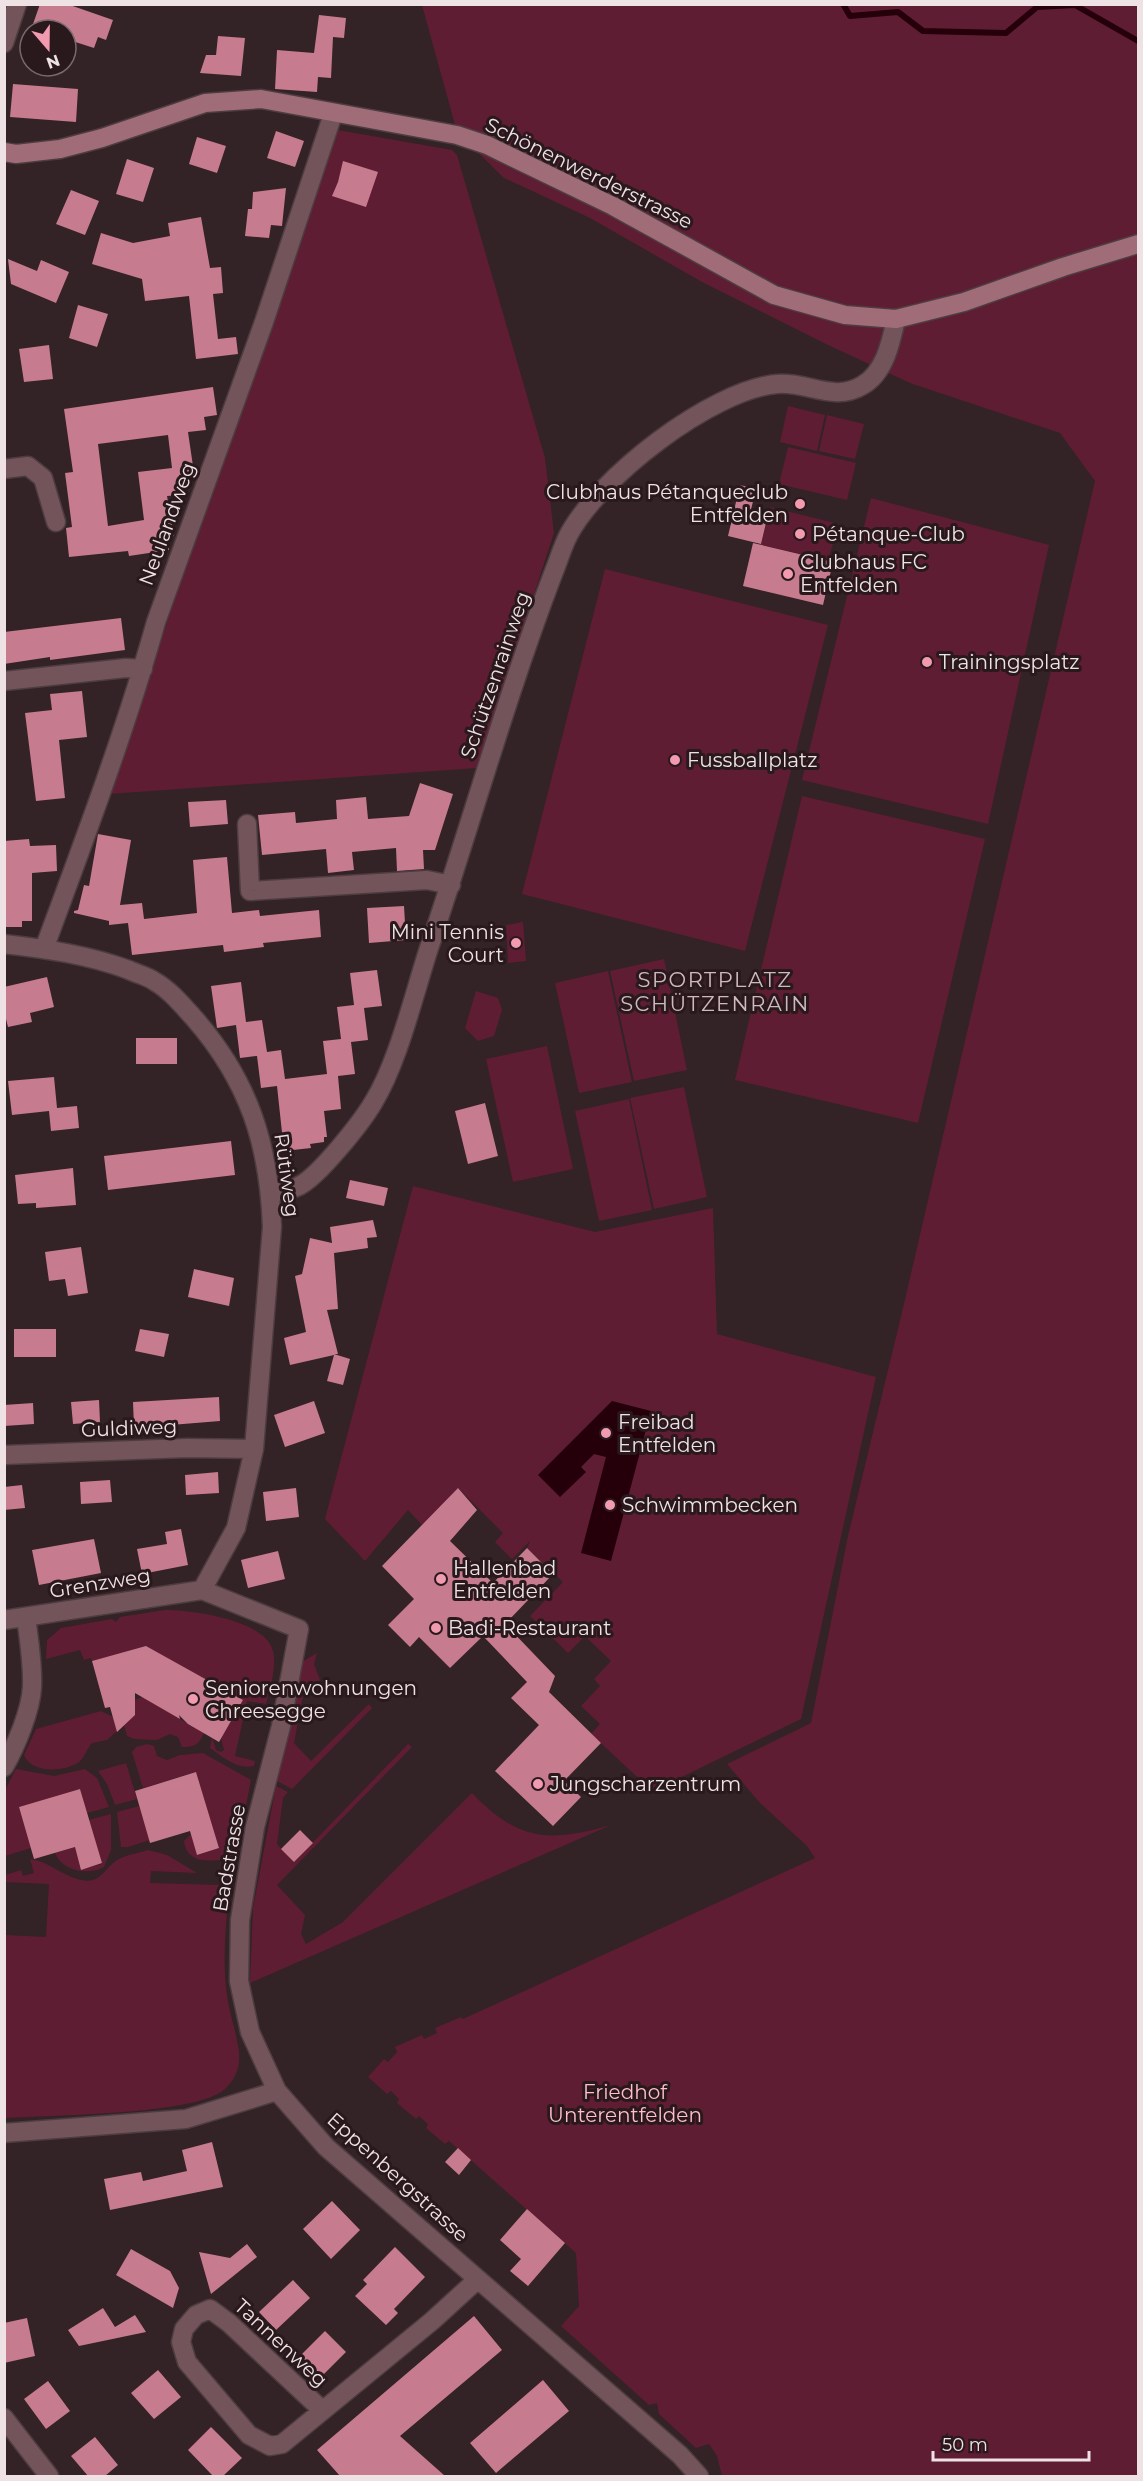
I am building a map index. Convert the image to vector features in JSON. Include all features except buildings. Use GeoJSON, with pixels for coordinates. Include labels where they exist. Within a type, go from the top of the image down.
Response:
{"type":"FeatureCollection","features":[{"type":"Feature","properties":{"kind":"street"},"geometry":{"type":"LineString","coordinates":[[4,43],[17,4]]}},
{"type":"Feature","properties":{"kind":"street","name":"Schönenwerderstrasse"},"geometry":{"type":"LineString","coordinates":[[4,152],[16,154],[60,149],[102,138],[205,103],[261,99],[457,135],[488,145],[613,206],[774,295],[845,315],[897,319],[964,302],[1063,267],[1138,244]]}},
{"type":"Feature","properties":{"kind":"street","name":"Neulandweg"},"geometry":{"type":"LineString","coordinates":[[44,949],[96,808],[143,669],[156,622],[264,322],[333,114]]}},
{"type":"Feature","properties":{"kind":"street","name":"Schützenrainweg"},"geometry":{"type":"LineString","coordinates":[[271,1193],[301,1185],[339,1148],[374,1102],[393,1060],[535,621],[568,535],[596,498],[620,473],[657,441],[702,413],[741,393],[779,384],[840,394],[860,387],[870,380],[888,352],[897,319]]}},
{"type":"Feature","properties":{"kind":"street"},"geometry":{"type":"LineString","coordinates":[[4,469],[28,466],[43,478],[56,522]]}},
{"type":"Feature","properties":{"kind":"street"},"geometry":{"type":"LineString","coordinates":[[4,681],[143,669]]}},
{"type":"Feature","properties":{"kind":"street"},"geometry":{"type":"LineString","coordinates":[[247,824],[250,891],[427,880],[451,885]]}},
{"type":"Feature","properties":{"kind":"street","name":"Rütiweg"},"geometry":{"type":"LineString","coordinates":[[4,944],[105,961],[154,980],[178,1001],[220,1050],[237,1077],[256,1124],[271,1193],[272,1227],[254,1449],[236,1528],[202,1590]]}},
{"type":"Feature","properties":{"kind":"street","name":"Guldiweg"},"geometry":{"type":"LineString","coordinates":[[4,1455],[187,1448],[254,1449]]}},
{"type":"Feature","properties":{"kind":"street","name":"Grenzweg"},"geometry":{"type":"LineString","coordinates":[[4,1620],[202,1590]]}},
{"type":"Feature","properties":{"kind":"street","name":"Badstrasse"},"geometry":{"type":"LineString","coordinates":[[202,1590],[299,1629],[281,1726],[255,1827],[240,1920],[239,1981],[250,2032],[277,2091]]}},
{"type":"Feature","properties":{"kind":"street"},"geometry":{"type":"LineString","coordinates":[[4,1767],[23,1722],[32,1689],[31,1653],[26,1617]]}},
{"type":"Feature","properties":{"kind":"street"},"geometry":{"type":"LineString","coordinates":[[4,2133],[186,2119],[277,2091]]}},
{"type":"Feature","properties":{"kind":"street","name":"Eppenbergstrasse"},"geometry":{"type":"LineString","coordinates":[[277,2091],[326,2147],[680,2455],[699,2476]]}},
{"type":"Feature","properties":{"kind":"street","name":"Tannenweg"},"geometry":{"type":"LineString","coordinates":[[322,2410],[229,2323],[210,2309],[196,2315],[184,2329],[181,2342],[187,2362],[249,2435],[270,2446],[282,2444],[432,2321],[478,2278]]}},
{"type":"Feature","properties":{"kind":"street"},"geometry":{"type":"LineString","coordinates":[[4,2418],[49,2476]]}},
{"type":"Feature","properties":{"kind":"green space","name":"Friedhof Unterentfelden"},"geometry":{"type":"Polygon","coordinates":[[[422,5],[1138,5],[1138,2476],[722,2476],[717,2456],[709,2444],[696,2448],[659,2414],[657,2403],[649,2405],[561,2326],[579,2306],[576,2253],[449,2141],[445,2144],[426,2128],[428,2124],[419,2116],[416,2119],[397,2103],[399,2099],[391,2091],[387,2094],[368,2077],[384,2059],[388,2062],[397,2052],[395,2047],[422,2035],[424,2039],[437,2033],[435,2028],[461,2017],[463,2019],[815,1858],[807,1846],[760,1803],[727,1764],[811,1723],[848,1536],[1095,481],[1060,433],[910,383],[702,282],[590,218],[504,178],[457,132],[422,5]]]}},
{"type":"Feature","properties":{"kind":"green space"},"geometry":{"type":"Polygon","coordinates":[[[338,130],[452,150],[457,155],[545,458],[554,533],[477,768],[109,794],[298,236],[338,130]]]}},
{"type":"Feature","properties":{"kind":"green space"},"geometry":{"type":"Polygon","coordinates":[[[788,406],[825,415],[817,451],[780,442],[788,406]]]}},
{"type":"Feature","properties":{"kind":"green space"},"geometry":{"type":"Polygon","coordinates":[[[827,415],[864,424],[855,459],[819,451],[827,415]]]}},
{"type":"Feature","properties":{"kind":"green space","name":"Pétanque-Club"},"geometry":{"type":"Polygon","coordinates":[[[788,447],[856,463],[847,500],[779,484],[788,447]]]}},
{"type":"Feature","properties":{"kind":"green space","name":"Trainingsplatz"},"geometry":{"type":"Polygon","coordinates":[[[871,498],[1049,545],[988,824],[802,780],[871,498]]]}},
{"type":"Feature","properties":{"kind":"green space","name":"Pétanque-Club"},"geometry":{"type":"Polygon","coordinates":[[[770,507],[839,524],[828,560],[761,545],[770,507]]]}},
{"type":"Feature","properties":{"kind":"green space","name":"Fussballplatz"},"geometry":{"type":"Polygon","coordinates":[[[605,569],[828,625],[745,951],[522,894],[605,569]]]}},
{"type":"Feature","properties":{"kind":"green space"},"geometry":{"type":"Polygon","coordinates":[[[802,796],[985,839],[918,1123],[735,1080],[802,796]]]}},
{"type":"Feature","properties":{"kind":"green space","name":"Mini Tennis Court"},"geometry":{"type":"Polygon","coordinates":[[[523,922],[526,961],[508,963],[506,925],[523,922]]]}},
{"type":"Feature","properties":{"kind":"green space"},"geometry":{"type":"Polygon","coordinates":[[[664,959],[687,1070],[634,1081],[610,971],[664,959]]]}},
{"type":"Feature","properties":{"kind":"green space"},"geometry":{"type":"Polygon","coordinates":[[[608,971],[632,1082],[579,1093],[555,983],[608,971]]]}},
{"type":"Feature","properties":{"kind":"green space"},"geometry":{"type":"Polygon","coordinates":[[[476,991],[498,998],[502,1010],[494,1036],[478,1041],[465,1028],[476,991]]]}},
{"type":"Feature","properties":{"kind":"green space"},"geometry":{"type":"Polygon","coordinates":[[[547,1046],[573,1169],[513,1182],[486,1059],[547,1046]]]}},
{"type":"Feature","properties":{"kind":"green space"},"geometry":{"type":"Polygon","coordinates":[[[684,1087],[707,1197],[654,1209],[630,1098],[684,1087]]]}},
{"type":"Feature","properties":{"kind":"green space"},"geometry":{"type":"Polygon","coordinates":[[[629,1099],[652,1210],[599,1221],[575,1111],[629,1099]]]}},
{"type":"Feature","properties":{"kind":"green space","name":"Freibad Entfelden"},"geometry":{"type":"Polygon","coordinates":[[[413,1186],[595,1232],[713,1208],[717,1334],[876,1377],[801,1719],[659,1788],[649,1788],[591,1734],[600,1724],[581,1706],[600,1686],[594,1679],[611,1661],[585,1636],[568,1653],[530,1616],[563,1582],[527,1548],[530,1541],[512,1559],[495,1542],[503,1533],[458,1488],[422,1525],[408,1510],[365,1561],[325,1519],[413,1186]]]}},
{"type":"Feature","properties":{"kind":"green space"},"geometry":{"type":"Polygon","coordinates":[[[165,1610],[207,1614],[240,1623],[265,1638],[272,1648],[274,1669],[266,1704],[247,1701],[235,1756],[255,1761],[254,1766],[236,1764],[210,1748],[212,1737],[216,1750],[221,1752],[224,1750],[221,1738],[243,1700],[147,1647],[92,1661],[91,1658],[84,1660],[80,1650],[46,1659],[47,1640],[61,1628],[112,1619],[116,1622],[120,1617],[165,1610]]]}},
{"type":"Feature","properties":{"kind":"green space"},"geometry":{"type":"Polygon","coordinates":[[[317,1653],[314,1664],[320,1680],[303,1696],[294,1743],[311,1761],[369,1704],[372,1708],[292,1789],[277,1781],[299,1671],[302,1662],[317,1653]]]}},
{"type":"Feature","properties":{"kind":"green space"},"geometry":{"type":"Polygon","coordinates":[[[143,1697],[204,1733],[198,1743],[182,1747],[178,1737],[170,1734],[157,1740],[134,1739],[127,1736],[122,1717],[132,1718],[135,1712],[131,1701],[143,1697]]]}},
{"type":"Feature","properties":{"kind":"green space"},"geometry":{"type":"Polygon","coordinates":[[[101,1711],[113,1717],[117,1731],[107,1740],[92,1743],[79,1762],[65,1768],[41,1768],[34,1766],[24,1755],[36,1729],[101,1711]]]}},
{"type":"Feature","properties":{"kind":"green space"},"geometry":{"type":"Polygon","coordinates":[[[147,1744],[154,1746],[157,1756],[167,1760],[180,1755],[203,1753],[251,1780],[236,1857],[212,1861],[197,1859],[186,1849],[184,1841],[191,1834],[198,1855],[219,1848],[196,1772],[143,1788],[132,1752],[136,1747],[147,1744]]]}},
{"type":"Feature","properties":{"kind":"green space"},"geometry":{"type":"Polygon","coordinates":[[[408,1744],[412,1747],[277,1885],[305,1915],[301,1934],[306,1944],[343,1922],[472,1793],[504,1821],[535,1834],[569,1834],[611,1825],[250,1983],[253,1908],[276,1786],[288,1792],[283,1798],[277,1844],[294,1862],[408,1744]]]}},
{"type":"Feature","properties":{"kind":"green space"},"geometry":{"type":"Polygon","coordinates":[[[126,1763],[137,1799],[115,1805],[107,1784],[98,1771],[126,1763]]]}},
{"type":"Feature","properties":{"kind":"green space"},"geometry":{"type":"Polygon","coordinates":[[[16,1769],[54,1776],[85,1769],[97,1778],[109,1807],[87,1813],[80,1789],[19,1807],[31,1848],[5,1856],[5,1790],[16,1769]]]}},
{"type":"Feature","properties":{"kind":"green space"},"geometry":{"type":"Polygon","coordinates":[[[139,1806],[150,1840],[121,1847],[117,1812],[139,1806]]]}},
{"type":"Feature","properties":{"kind":"green space"},"geometry":{"type":"Polygon","coordinates":[[[111,1814],[111,1850],[104,1867],[91,1871],[76,1870],[69,1868],[58,1859],[55,1853],[75,1847],[82,1869],[102,1864],[89,1820],[111,1814]]]}},
{"type":"Feature","properties":{"kind":"green space"},"geometry":{"type":"Polygon","coordinates":[[[148,1850],[167,1855],[197,1873],[151,1871],[150,1883],[218,1885],[229,1890],[225,1969],[228,2003],[239,2055],[236,2075],[221,2092],[204,2100],[179,2105],[149,2110],[5,2118],[5,1935],[46,1937],[49,1884],[5,1882],[5,1875],[21,1870],[23,1876],[34,1873],[30,1859],[43,1862],[77,1879],[92,1880],[98,1878],[121,1858],[148,1850]]]}},
{"type":"Feature","properties":{"kind":"shaded area","name":"Schwimmbecken"},"geometry":{"type":"Polygon","coordinates":[[[612,1401],[651,1411],[611,1561],[581,1553],[606,1457],[594,1454],[581,1467],[586,1472],[560,1497],[538,1475],[612,1401]]]}},
{"type":"Feature","properties":{"kind":"waterway"},"geometry":{"type":"LineString","coordinates":[[843,4],[850,16],[898,12],[923,31],[1006,33],[1037,7],[1075,5],[1138,41]]}},
{"type":"Feature","properties":{"kind":"place","name":"Clubhaus Pétanqueclub Entfelden"},"geometry":{"type":"Point","coordinates":[800,504]}},
{"type":"Feature","properties":{"kind":"place","name":"Pétanque-Club"},"geometry":{"type":"Point","coordinates":[800,534]}},
{"type":"Feature","properties":{"kind":"place","name":"Clubhaus FC Entfelden"},"geometry":{"type":"Point","coordinates":[788,574]}},
{"type":"Feature","properties":{"kind":"place","name":"Trainingsplatz"},"geometry":{"type":"Point","coordinates":[927,662]}},
{"type":"Feature","properties":{"kind":"place","name":"Fussballplatz"},"geometry":{"type":"Point","coordinates":[675,760]}},
{"type":"Feature","properties":{"kind":"place","name":"Mini Tennis Court"},"geometry":{"type":"Point","coordinates":[516,943]}},
{"type":"Feature","properties":{"kind":"place","name":"Freibad Entfelden"},"geometry":{"type":"Point","coordinates":[606,1433]}},
{"type":"Feature","properties":{"kind":"place","name":"Schwimmbecken"},"geometry":{"type":"Point","coordinates":[610,1505]}},
{"type":"Feature","properties":{"kind":"place","name":"Hallenbad Entfelden"},"geometry":{"type":"Point","coordinates":[441,1579]}},
{"type":"Feature","properties":{"kind":"place","name":"Badi-Restaurant"},"geometry":{"type":"Point","coordinates":[436,1628]}},
{"type":"Feature","properties":{"kind":"place","name":"Seniorenwohnungen Chreesegge"},"geometry":{"type":"Point","coordinates":[193,1699]}},
{"type":"Feature","properties":{"kind":"place","name":"Jungscharzentrum"},"geometry":{"type":"Point","coordinates":[538,1784]}},
{"type":"Feature","properties":{"kind":"district","name":"SPORTPLATZ SCHÜTZENRAIN"},"geometry":{"type":"Point","coordinates":[715,992]}}]}
